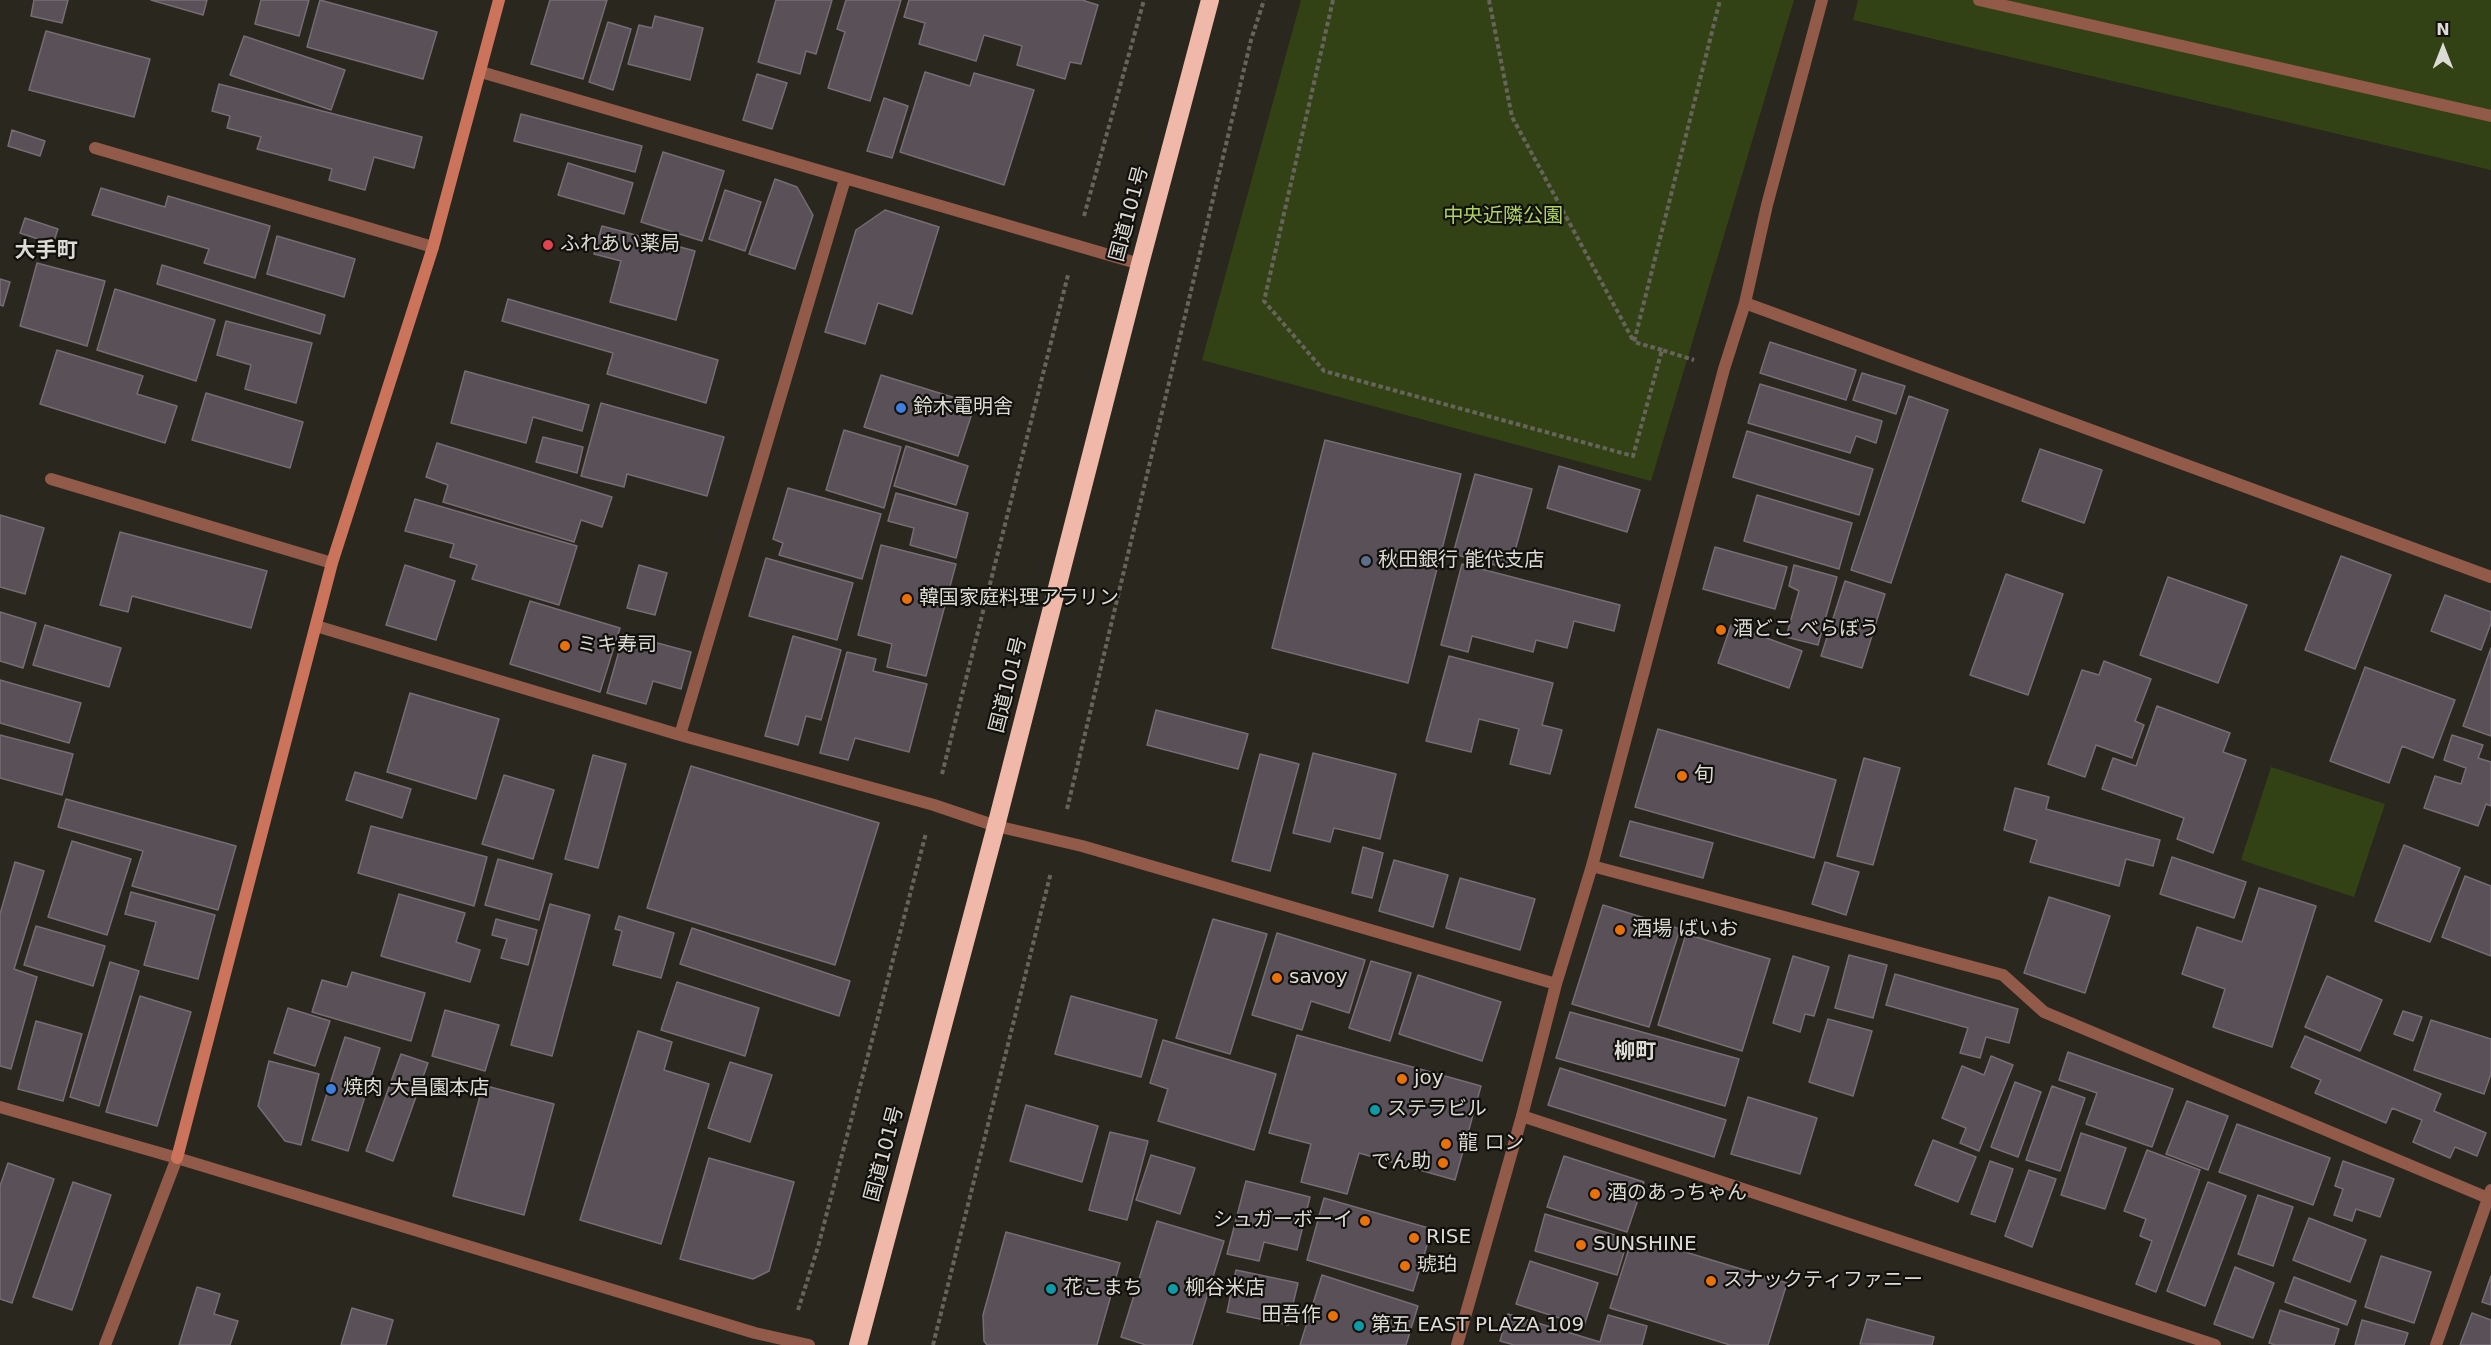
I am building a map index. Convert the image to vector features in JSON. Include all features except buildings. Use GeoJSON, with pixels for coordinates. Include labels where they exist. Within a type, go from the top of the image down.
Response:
{"type":"FeatureCollection","features":[{"type":"Feature","properties":{"kind":"highway","name":"国道101号"},"geometry":{"type":"LineString","coordinates":[[858,1345],[996,826],[1210,0]]}},
{"type":"Feature","properties":{"kind":"street"},"geometry":{"type":"LineString","coordinates":[[105,1345],[177,1158],[332,562],[433,247],[499,0]]}},
{"type":"Feature","properties":{"kind":"street"},"geometry":{"type":"LineString","coordinates":[[1457,1345],[1522,1116],[1556,984],[1592,866],[1724,369],[1745,303],[1767,205],[1822,0]]}},
{"type":"Feature","properties":{"kind":"street"},"geometry":{"type":"LineString","coordinates":[[1979,0],[2491,116]]}},
{"type":"Feature","properties":{"kind":"street"},"geometry":{"type":"LineString","coordinates":[[481,72],[1140,264]]}},
{"type":"Feature","properties":{"kind":"street"},"geometry":{"type":"LineString","coordinates":[[95,148],[433,247]]}},
{"type":"Feature","properties":{"kind":"street"},"geometry":{"type":"LineString","coordinates":[[680,735],[845,179]]}},
{"type":"Feature","properties":{"kind":"street"},"geometry":{"type":"LineString","coordinates":[[1745,303],[2491,577]]}},
{"type":"Feature","properties":{"kind":"street"},"geometry":{"type":"LineString","coordinates":[[51,479],[332,562]]}},
{"type":"Feature","properties":{"kind":"street"},"geometry":{"type":"LineString","coordinates":[[316,626],[680,735],[934,805],[996,826],[1059,840],[1556,984]]}},
{"type":"Feature","properties":{"kind":"street"},"geometry":{"type":"LineString","coordinates":[[1592,866],[2003,975],[2044,1012],[2490,1194],[2436,1345]]}},
{"type":"Feature","properties":{"kind":"street"},"geometry":{"type":"LineString","coordinates":[[0,1107],[177,1158],[732,1326],[809,1345]]}},
{"type":"Feature","properties":{"kind":"street"},"geometry":{"type":"LineString","coordinates":[[1522,1116],[2215,1345]]}},
{"type":"Feature","properties":{"kind":"path"},"geometry":{"type":"LineString","coordinates":[[788,1341],[818,1247],[934,805],[1076,245],[1144,0]]}},
{"type":"Feature","properties":{"kind":"path"},"geometry":{"type":"LineString","coordinates":[[933,1345],[1059,840],[1251,40],[1264,0]]}},
{"type":"Feature","properties":{"kind":"path"},"geometry":{"type":"LineString","coordinates":[[1332,0],[1264,301],[1324,371],[1633,456],[1662,350]]}},
{"type":"Feature","properties":{"kind":"path"},"geometry":{"type":"LineString","coordinates":[[1489,0],[1512,117],[1634,342],[1724,369]]}},
{"type":"Feature","properties":{"kind":"path"},"geometry":{"type":"LineString","coordinates":[[1634,342],[1720,0]]}},
{"type":"Feature","properties":{"kind":"green space","name":"中央近隣公園"},"geometry":{"type":"Polygon","coordinates":[[[1301,0],[1794,0],[1651,481],[1202,360],[1301,0]]]}},
{"type":"Feature","properties":{"kind":"green space"},"geometry":{"type":"Polygon","coordinates":[[[1858,0],[2491,0],[2491,170],[1853,20],[1858,0]]]}},
{"type":"Feature","properties":{"kind":"green space"},"geometry":{"type":"Polygon","coordinates":[[[2271,767],[2385,804],[2354,897],[2241,860],[2271,767]]]}},
{"type":"Feature","properties":{"kind":"place","name":"ふれあい薬局"},"geometry":{"type":"Point","coordinates":[548,245]}},
{"type":"Feature","properties":{"kind":"place","name":"鈴木電明舎"},"geometry":{"type":"Point","coordinates":[901,408]}},
{"type":"Feature","properties":{"kind":"place","name":"秋田銀行 能代支店"},"geometry":{"type":"Point","coordinates":[1366,561]}},
{"type":"Feature","properties":{"kind":"place","name":"韓国家庭料理アラリン"},"geometry":{"type":"Point","coordinates":[907,599]}},
{"type":"Feature","properties":{"kind":"place","name":"酒どこ べらぼう"},"geometry":{"type":"Point","coordinates":[1721,630]}},
{"type":"Feature","properties":{"kind":"place","name":"ミキ寿司"},"geometry":{"type":"Point","coordinates":[565,646]}},
{"type":"Feature","properties":{"kind":"place","name":"旬"},"geometry":{"type":"Point","coordinates":[1682,776]}},
{"type":"Feature","properties":{"kind":"place","name":"酒場 ばいお"},"geometry":{"type":"Point","coordinates":[1620,930]}},
{"type":"Feature","properties":{"kind":"place","name":"savoy"},"geometry":{"type":"Point","coordinates":[1277,978]}},
{"type":"Feature","properties":{"kind":"place","name":"joy"},"geometry":{"type":"Point","coordinates":[1402,1079]}},
{"type":"Feature","properties":{"kind":"place","name":"焼肉 大昌園本店"},"geometry":{"type":"Point","coordinates":[331,1089]}},
{"type":"Feature","properties":{"kind":"place","name":"ステラビル"},"geometry":{"type":"Point","coordinates":[1375,1110]}},
{"type":"Feature","properties":{"kind":"place","name":"龍 ロン"},"geometry":{"type":"Point","coordinates":[1446,1144]}},
{"type":"Feature","properties":{"kind":"place","name":"でん助"},"geometry":{"type":"Point","coordinates":[1443,1163]}},
{"type":"Feature","properties":{"kind":"place","name":"酒のあっちゃん"},"geometry":{"type":"Point","coordinates":[1595,1194]}},
{"type":"Feature","properties":{"kind":"place","name":"シュガーボーイ"},"geometry":{"type":"Point","coordinates":[1365,1221]}},
{"type":"Feature","properties":{"kind":"place","name":"RISE"},"geometry":{"type":"Point","coordinates":[1414,1238]}},
{"type":"Feature","properties":{"kind":"place","name":"SUNSHINE"},"geometry":{"type":"Point","coordinates":[1581,1245]}},
{"type":"Feature","properties":{"kind":"place","name":"琥珀"},"geometry":{"type":"Point","coordinates":[1405,1266]}},
{"type":"Feature","properties":{"kind":"place","name":"スナックティファニー"},"geometry":{"type":"Point","coordinates":[1711,1281]}},
{"type":"Feature","properties":{"kind":"place","name":"花こまち"},"geometry":{"type":"Point","coordinates":[1051,1289]}},
{"type":"Feature","properties":{"kind":"place","name":"柳谷米店"},"geometry":{"type":"Point","coordinates":[1173,1289]}},
{"type":"Feature","properties":{"kind":"place","name":"田吾作"},"geometry":{"type":"Point","coordinates":[1333,1316]}},
{"type":"Feature","properties":{"kind":"place","name":"第五 EAST PLAZA 109"},"geometry":{"type":"Point","coordinates":[1359,1326]}},
{"type":"Feature","properties":{"kind":"district","name":"大手町"},"geometry":{"type":"Point","coordinates":[46,252]}},
{"type":"Feature","properties":{"kind":"district","name":"柳町"},"geometry":{"type":"Point","coordinates":[1635,1053]}}]}
